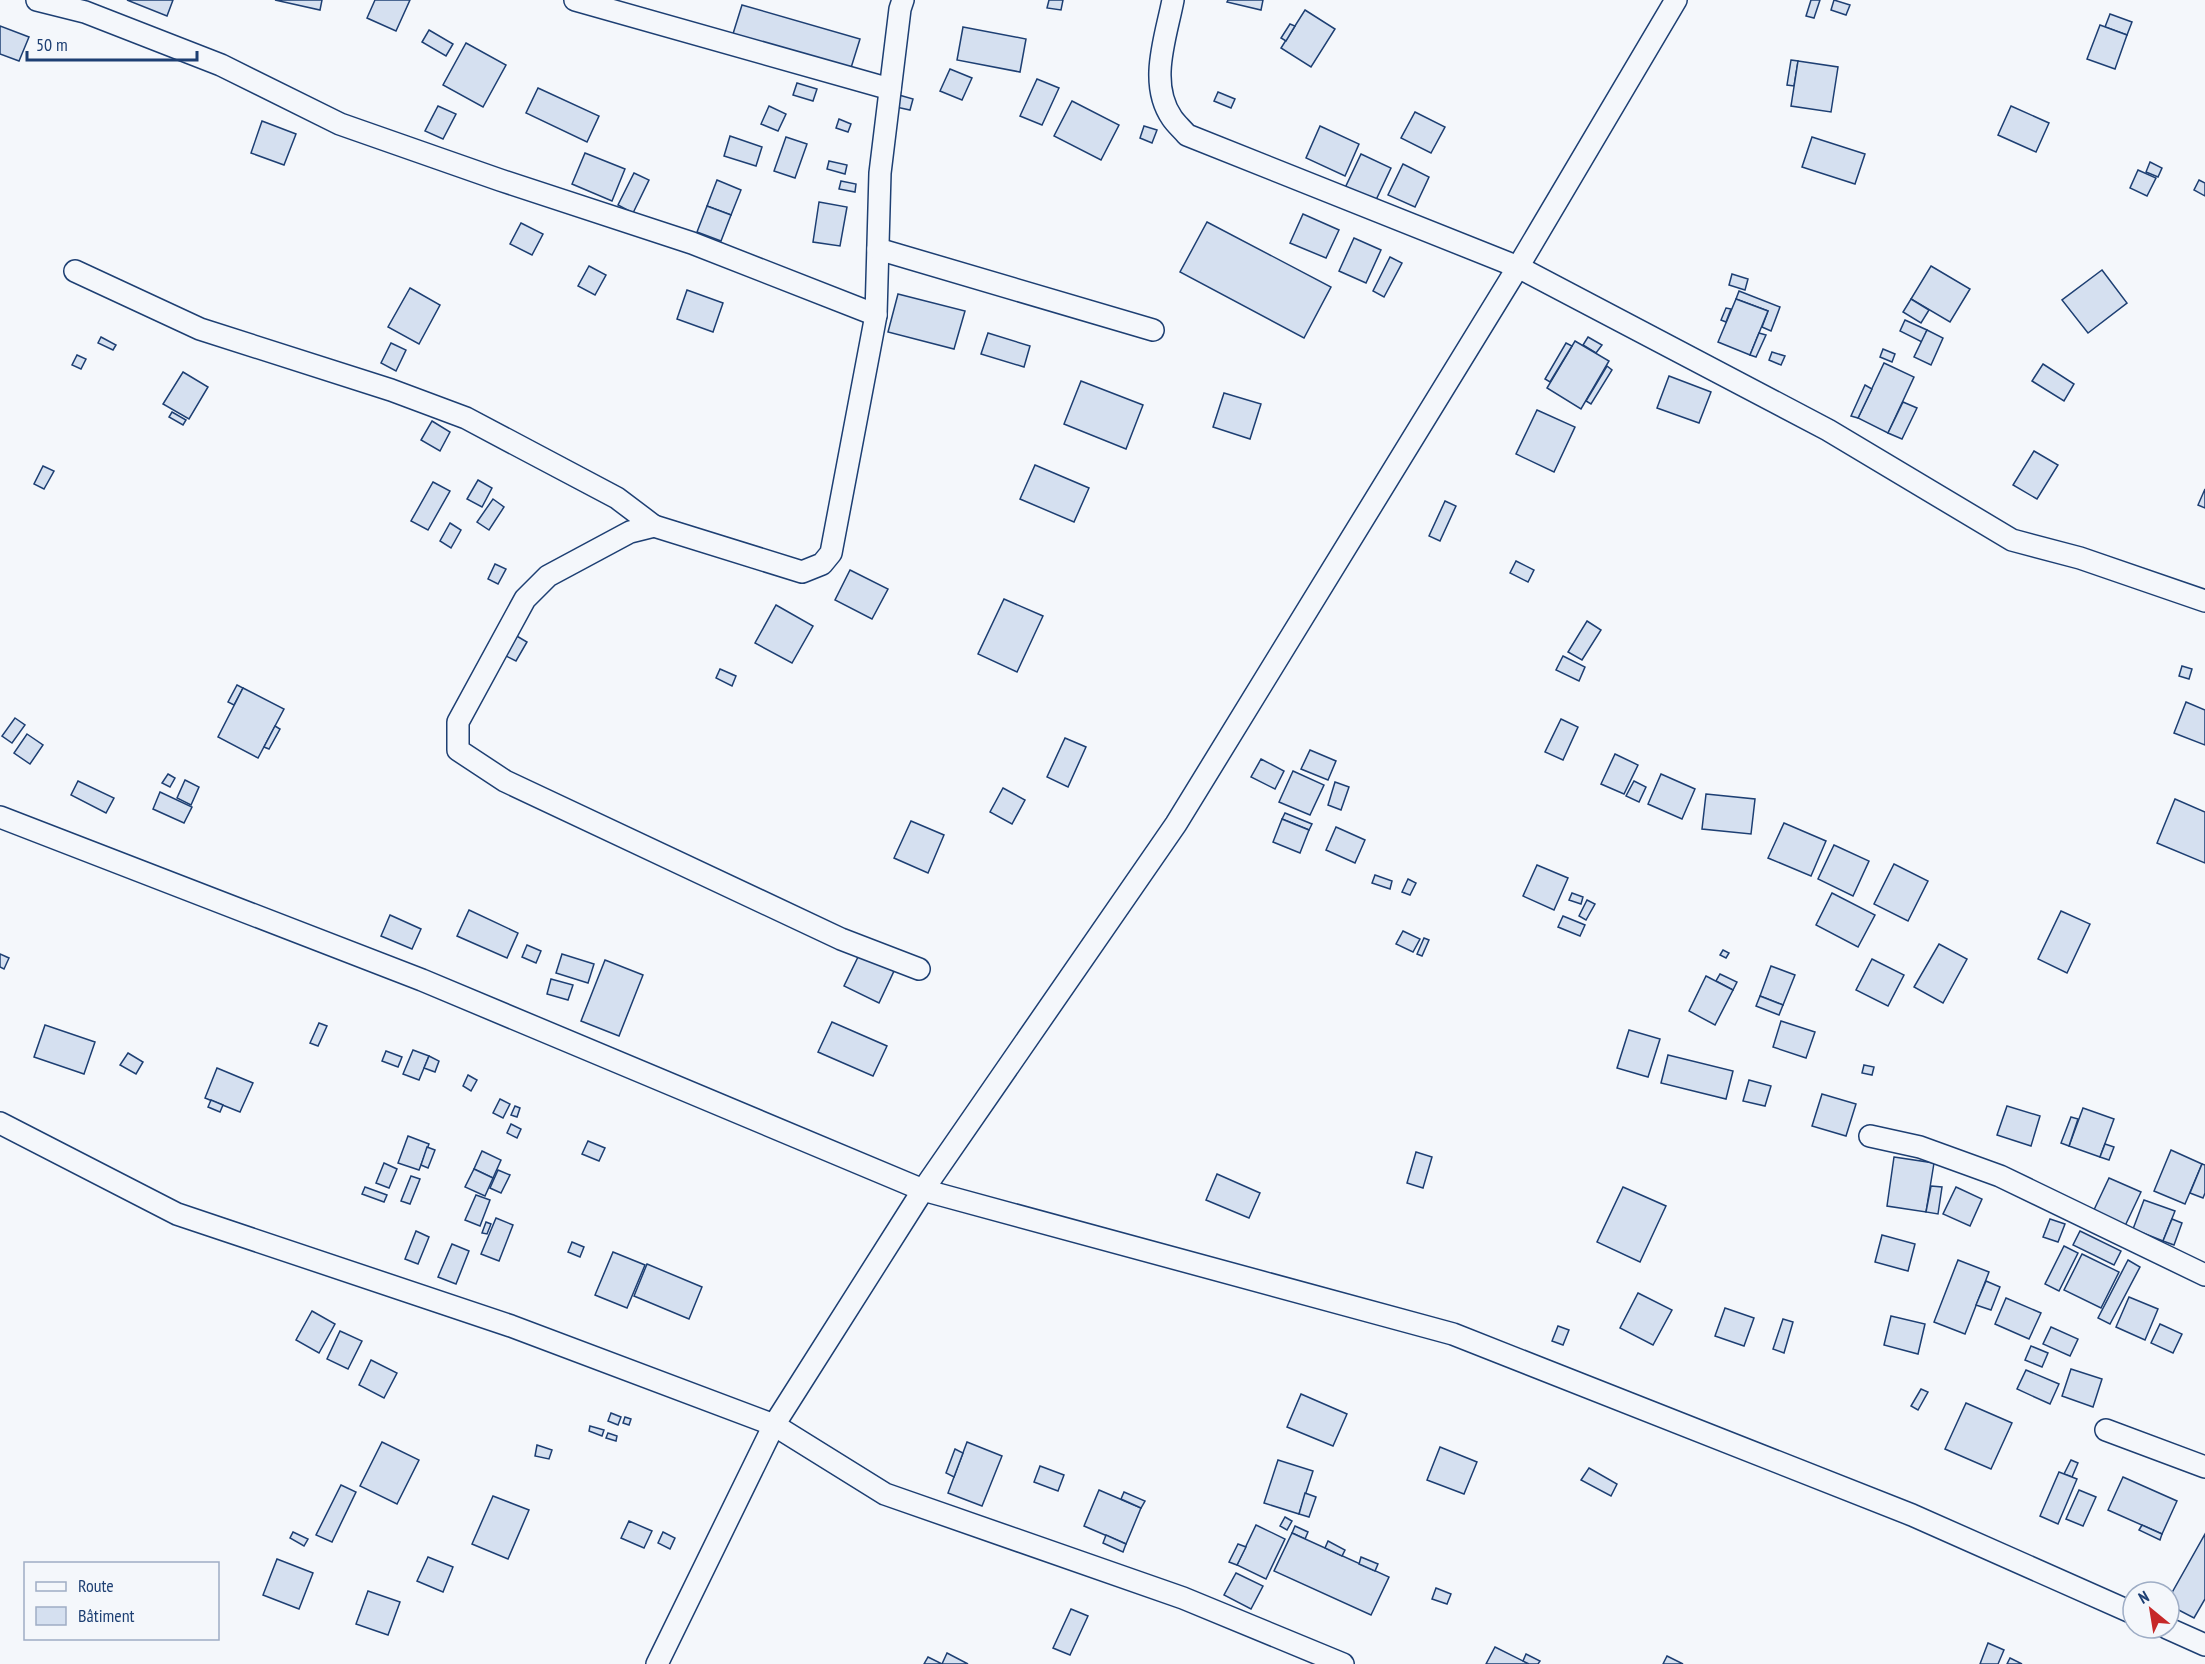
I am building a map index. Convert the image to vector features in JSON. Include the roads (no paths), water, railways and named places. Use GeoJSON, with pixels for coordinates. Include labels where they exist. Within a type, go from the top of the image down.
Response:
{"type":"FeatureCollection","features":[{"type":"Feature","properties":{"kind":"street"},"geometry":{"type":"LineString","coordinates":[[37,0],[85,12],[221,65],[340,124],[500,180],[693,243],[876,315]]}},
{"type":"Feature","properties":{"kind":"street"},"geometry":{"type":"LineString","coordinates":[[575,0],[890,89]]}},
{"type":"Feature","properties":{"kind":"street"},"geometry":{"type":"LineString","coordinates":[[75,271],[200,329],[391,390],[466,418],[617,498],[654,526],[802,572],[822,564],[831,553],[876,315],[880,173],[903,0]]}},
{"type":"Feature","properties":{"kind":"street"},"geometry":{"type":"LineString","coordinates":[[1173,0],[1158,75],[1161,94],[1171,116],[1187,135],[1518,267],[1828,430],[2012,540],[2080,558],[2205,601]]}},
{"type":"Feature","properties":{"kind":"street"},"geometry":{"type":"LineString","coordinates":[[657,1664],[774,1425],[923,1190],[1176,824],[1518,267],[1676,0]]}},
{"type":"Feature","properties":{"kind":"street"},"geometry":{"type":"LineString","coordinates":[[878,249],[1153,330]]}},
{"type":"Feature","properties":{"kind":"street"},"geometry":{"type":"LineString","coordinates":[[654,526],[630,532],[548,576],[525,599],[458,722],[458,750],[505,781],[840,939],[919,969]]}},
{"type":"Feature","properties":{"kind":"street"},"geometry":{"type":"LineString","coordinates":[[0,817],[422,980],[923,1190],[1453,1334],[1912,1515],[2121,1608]]}},
{"type":"Feature","properties":{"kind":"street"},"geometry":{"type":"LineString","coordinates":[[0,1123],[177,1214],[511,1326],[774,1425],[885,1494],[1183,1598],[1343,1664]]}},
{"type":"Feature","properties":{"kind":"street"},"geometry":{"type":"LineString","coordinates":[[1870,1136],[1920,1147],[2000,1176],[2205,1275]]}},
{"type":"Feature","properties":{"kind":"street"},"geometry":{"type":"LineString","coordinates":[[2106,1430],[2205,1467]]}},
{"type":"Feature","properties":{"kind":"street"},"geometry":{"type":"LineString","coordinates":[[2181,1634],[2205,1645]]}}]}
